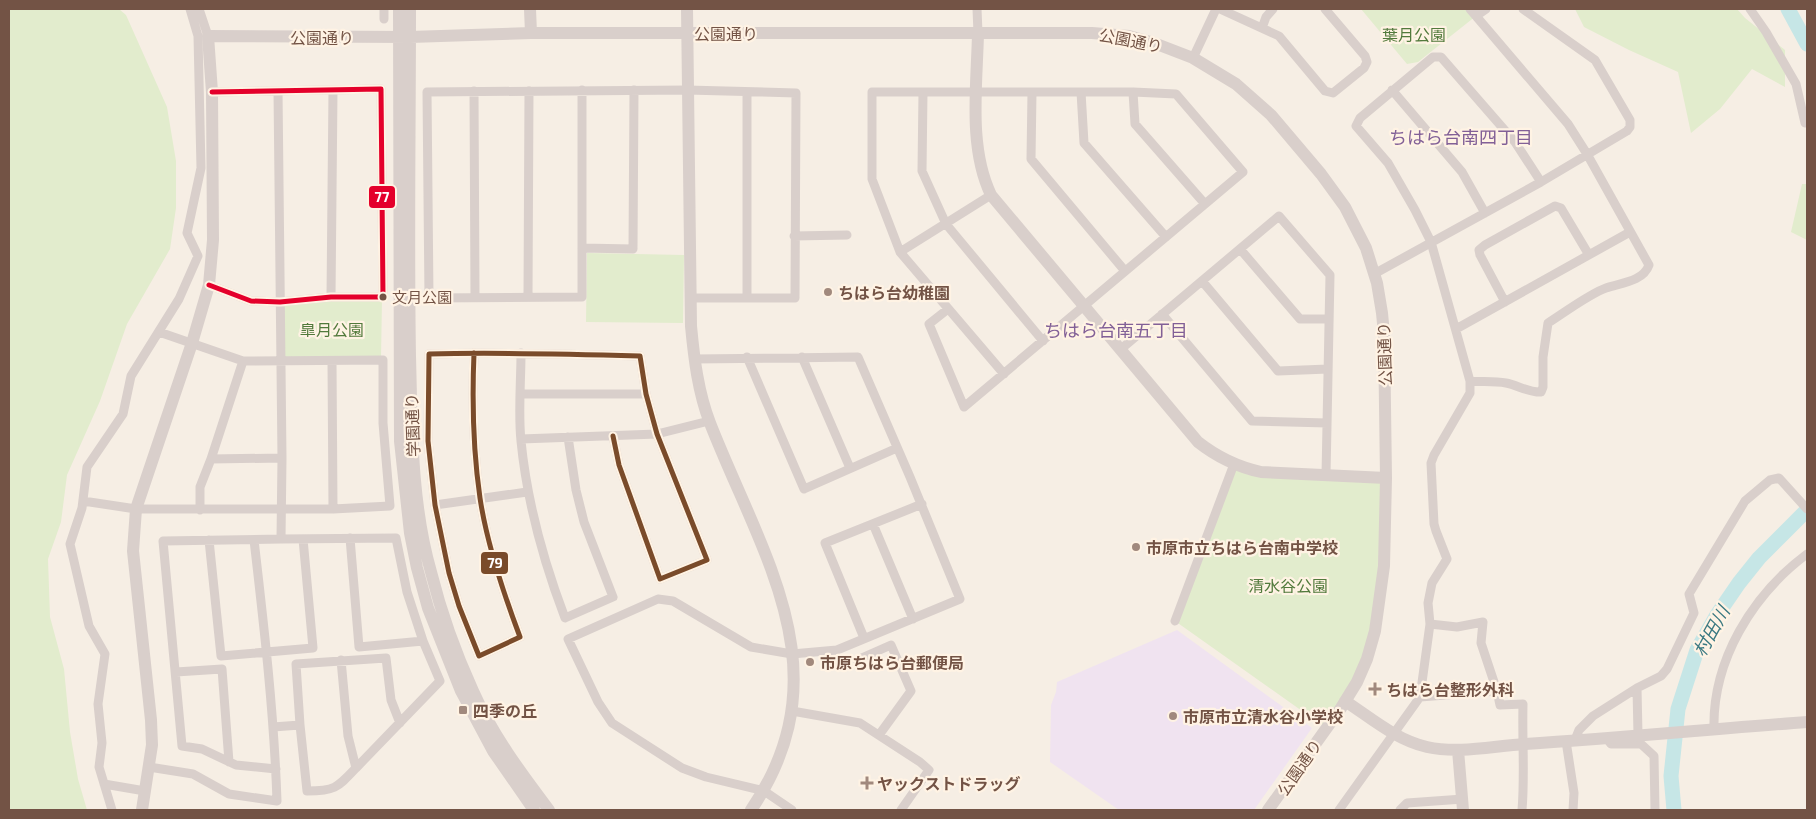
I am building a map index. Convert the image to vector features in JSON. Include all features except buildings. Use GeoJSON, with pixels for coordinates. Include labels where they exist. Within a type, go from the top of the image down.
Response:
{"type":"FeatureCollection","features":[{"type":"Feature","properties":{"kind":"street"},"geometry":{"type":"LineString","coordinates":[[112,810],[99,767],[102,744],[98,704],[104,654],[89,626],[70,544],[83,501],[87,467],[123,414],[131,376],[179,299],[198,256],[187,233],[201,168],[198,36],[190,9]]}},
{"type":"Feature","properties":{"kind":"street"},"geometry":{"type":"LineString","coordinates":[[142,810],[152,745],[133,551],[136,509],[192,343],[209,285],[213,240],[212,92],[208,36],[199,9]]}},
{"type":"Feature","properties":{"kind":"street"},"geometry":{"type":"LineString","coordinates":[[384,9],[384,19]]}},
{"type":"Feature","properties":{"kind":"street","name":"学園通り"},"geometry":{"type":"LineString","coordinates":[[400,9],[405,37],[412,449],[414,481],[423,540],[430,572],[451,635],[473,690],[502,744],[549,810]]}},
{"type":"Feature","properties":{"kind":"street","name":"学園通り"},"geometry":{"type":"LineString","coordinates":[[410,9],[405,37],[400,441],[410,533],[428,608],[461,691],[493,751],[534,810]]}},
{"type":"Feature","properties":{"kind":"street"},"geometry":{"type":"LineString","coordinates":[[530,9],[530,33]]}},
{"type":"Feature","properties":{"kind":"street"},"geometry":{"type":"LineString","coordinates":[[687,9],[690,298],[694,359],[709,421],[760,540],[784,608],[792,654],[794,691],[792,710],[784,740],[764,790],[751,810]]}},
{"type":"Feature","properties":{"kind":"street"},"geometry":{"type":"LineString","coordinates":[[977,9],[977,152],[985,182],[991,195],[1198,442],[1234,464],[1261,472],[1386,478]]}},
{"type":"Feature","properties":{"kind":"street"},"geometry":{"type":"LineString","coordinates":[[1193,58],[1216,9]]}},
{"type":"Feature","properties":{"kind":"street"},"geometry":{"type":"LineString","coordinates":[[1220,9],[1279,36],[1325,91],[1333,93],[1364,68],[1367,62],[1365,56],[1325,9]]}},
{"type":"Feature","properties":{"kind":"street"},"geometry":{"type":"LineString","coordinates":[[1262,28],[1266,17],[1273,9]]}},
{"type":"Feature","properties":{"kind":"street"},"geometry":{"type":"LineString","coordinates":[[1470,381],[1504,383],[1535,393],[1541,392],[1548,323],[1604,289],[1636,279],[1647,271],[1649,265],[1587,154],[1568,124],[1473,12],[1486,9]]}},
{"type":"Feature","properties":{"kind":"street"},"geometry":{"type":"LineString","coordinates":[[1374,274],[1541,182],[1627,131],[1630,127],[1630,120],[1595,60],[1523,9]]}},
{"type":"Feature","properties":{"kind":"street"},"geometry":{"type":"LineString","coordinates":[[1750,9],[1766,32],[1796,84],[1806,122]]}},
{"type":"Feature","properties":{"kind":"street","name":"公園通り"},"geometry":{"type":"LineString","coordinates":[[208,36],[405,37],[530,33],[978,32],[1110,34],[1154,42],[1193,58],[1219,72],[1253,97],[1271,115],[1321,174],[1345,207],[1366,248],[1374,274],[1384,334],[1386,478],[1384,566],[1375,631],[1367,658],[1357,682],[1346,701],[1268,810]]}},
{"type":"Feature","properties":{"kind":"street"},"geometry":{"type":"LineString","coordinates":[[1339,810],[1420,697],[1430,624],[1428,603],[1432,583],[1447,559],[1434,524],[1431,463],[1470,393],[1470,381],[1431,242],[1388,164],[1356,126],[1360,118],[1392,90],[1433,57],[1441,57],[1514,142],[1541,182]]}},
{"type":"Feature","properties":{"kind":"street"},"geometry":{"type":"LineString","coordinates":[[209,285],[250,301],[280,302],[331,298],[383,297],[381,89],[212,92]]}},
{"type":"Feature","properties":{"kind":"street"},"geometry":{"type":"LineString","coordinates":[[331,298],[333,90]]}},
{"type":"Feature","properties":{"kind":"street"},"geometry":{"type":"LineString","coordinates":[[582,90],[582,297],[429,298],[427,92],[582,90],[687,90],[796,93],[795,298],[690,298]]}},
{"type":"Feature","properties":{"kind":"street"},"geometry":{"type":"LineString","coordinates":[[582,248],[633,249],[634,90]]}},
{"type":"Feature","properties":{"kind":"street"},"geometry":{"type":"LineString","coordinates":[[1392,90],[1462,172],[1485,212]]}},
{"type":"Feature","properties":{"kind":"street"},"geometry":{"type":"LineString","coordinates":[[278,91],[282,458],[281,539]]}},
{"type":"Feature","properties":{"kind":"street"},"geometry":{"type":"LineString","coordinates":[[474,91],[475,297]]}},
{"type":"Feature","properties":{"kind":"street"},"geometry":{"type":"LineString","coordinates":[[528,297],[529,91]]}},
{"type":"Feature","properties":{"kind":"street"},"geometry":{"type":"LineString","coordinates":[[747,92],[748,298]]}},
{"type":"Feature","properties":{"kind":"street"},"geometry":{"type":"LineString","coordinates":[[948,309],[929,324],[964,407],[1004,374],[1085,306],[1243,172],[1176,94],[1133,92],[872,92],[872,179],[900,252],[1004,374]]}},
{"type":"Feature","properties":{"kind":"street"},"geometry":{"type":"LineString","coordinates":[[923,92],[922,171],[946,224],[1043,341]]}},
{"type":"Feature","properties":{"kind":"street"},"geometry":{"type":"LineString","coordinates":[[1032,92],[1031,159],[1125,271]]}},
{"type":"Feature","properties":{"kind":"street"},"geometry":{"type":"LineString","coordinates":[[1081,92],[1084,143],[1166,237]]}},
{"type":"Feature","properties":{"kind":"street"},"geometry":{"type":"LineString","coordinates":[[1133,92],[1135,124],[1205,204]]}},
{"type":"Feature","properties":{"kind":"street"},"geometry":{"type":"LineString","coordinates":[[900,252],[991,195]]}},
{"type":"Feature","properties":{"kind":"street"},"geometry":{"type":"LineString","coordinates":[[1505,302],[1480,255],[1480,250],[1485,245],[1555,206],[1561,208],[1589,255]]}},
{"type":"Feature","properties":{"kind":"street"},"geometry":{"type":"LineString","coordinates":[[1121,349],[1280,216],[1330,275],[1326,475]]}},
{"type":"Feature","properties":{"kind":"street"},"geometry":{"type":"LineString","coordinates":[[1456,329],[1630,232]]}},
{"type":"Feature","properties":{"kind":"street"},"geometry":{"type":"LineString","coordinates":[[794,236],[847,235]]}},
{"type":"Feature","properties":{"kind":"street"},"geometry":{"type":"LineString","coordinates":[[1240,249],[1300,319],[1329,319]]}},
{"type":"Feature","properties":{"kind":"street"},"geometry":{"type":"LineString","coordinates":[[1202,281],[1278,371],[1328,369]]}},
{"type":"Feature","properties":{"kind":"street"},"geometry":{"type":"LineString","coordinates":[[1162,314],[1252,420],[1327,422]]}},
{"type":"Feature","properties":{"kind":"street"},"geometry":{"type":"LineString","coordinates":[[83,501],[136,509],[333,510],[390,506],[383,423],[383,360],[244,361],[159,332]]}},
{"type":"Feature","properties":{"kind":"street"},"geometry":{"type":"LineString","coordinates":[[474,353],[474,422],[480,499],[491,549],[520,637],[479,656],[459,606],[449,573],[435,505],[428,441],[429,354],[474,353],[521,353],[640,356],[646,394],[657,434],[708,560],[660,579],[619,465],[613,436]]}},
{"type":"Feature","properties":{"kind":"street"},"geometry":{"type":"LineString","coordinates":[[521,353],[521,439],[527,492],[545,563],[565,618],[613,598],[584,522],[576,490],[568,437]]}},
{"type":"Feature","properties":{"kind":"street"},"geometry":{"type":"LineString","coordinates":[[747,357],[804,489],[897,448]]}},
{"type":"Feature","properties":{"kind":"street"},"geometry":{"type":"LineString","coordinates":[[802,357],[850,468]]}},
{"type":"Feature","properties":{"kind":"street"},"geometry":{"type":"LineString","coordinates":[[694,359],[858,357],[922,504],[960,600],[837,650],[792,654],[751,647],[673,601],[658,599],[568,639],[598,702],[612,723],[682,768],[706,777],[764,790],[792,810]]}},
{"type":"Feature","properties":{"kind":"street"},"geometry":{"type":"LineString","coordinates":[[200,510],[200,487],[244,361]]}},
{"type":"Feature","properties":{"kind":"street"},"geometry":{"type":"LineString","coordinates":[[332,361],[333,510]]}},
{"type":"Feature","properties":{"kind":"street"},"geometry":{"type":"LineString","coordinates":[[521,394],[646,394]]}},
{"type":"Feature","properties":{"kind":"street"},"geometry":{"type":"LineString","coordinates":[[521,439],[657,434],[709,421]]}},
{"type":"Feature","properties":{"kind":"street"},"geometry":{"type":"LineString","coordinates":[[211,458],[282,458]]}},
{"type":"Feature","properties":{"kind":"street"},"geometry":{"type":"LineString","coordinates":[[1175,620],[1234,464]]}},
{"type":"Feature","properties":{"kind":"street"},"geometry":{"type":"LineString","coordinates":[[1573,810],[1571,741],[1592,716],[1637,688],[1661,676],[1668,669],[1694,613],[1689,594],[1745,501],[1770,480],[1779,478],[1807,509]]}},
{"type":"Feature","properties":{"kind":"street"},"geometry":{"type":"LineString","coordinates":[[435,505],[527,492]]}},
{"type":"Feature","properties":{"kind":"street"},"geometry":{"type":"LineString","coordinates":[[864,638],[825,543],[922,504]]}},
{"type":"Feature","properties":{"kind":"street"},"geometry":{"type":"LineString","coordinates":[[874,524],[913,619]]}},
{"type":"Feature","properties":{"kind":"street"},"geometry":{"type":"LineString","coordinates":[[350,538],[359,647],[423,641]]}},
{"type":"Feature","properties":{"kind":"street"},"geometry":{"type":"LineString","coordinates":[[276,769],[236,765],[202,748],[182,746],[164,541],[396,538],[407,592],[423,641],[440,681],[400,723],[338,786],[328,791],[307,791],[296,664],[386,658],[391,700],[400,723]]}},
{"type":"Feature","properties":{"kind":"street"},"geometry":{"type":"LineString","coordinates":[[209,540],[221,656],[313,648],[303,539]]}},
{"type":"Feature","properties":{"kind":"street"},"geometry":{"type":"LineString","coordinates":[[149,767],[192,774],[229,794],[277,800],[273,727],[254,540]]}},
{"type":"Feature","properties":{"kind":"street"},"geometry":{"type":"LineString","coordinates":[[1714,730],[1714,709],[1719,680],[1737,634],[1760,601],[1779,579],[1807,554]]}},
{"type":"Feature","properties":{"kind":"street"},"geometry":{"type":"LineString","coordinates":[[1430,624],[1457,627],[1483,622],[1481,643],[1500,705],[1524,704],[1522,810]]}},
{"type":"Feature","properties":{"kind":"street"},"geometry":{"type":"LineString","coordinates":[[857,660],[891,645],[911,691],[879,735]]}},
{"type":"Feature","properties":{"kind":"street"},"geometry":{"type":"LineString","coordinates":[[341,660],[348,736],[356,768]]}},
{"type":"Feature","properties":{"kind":"street"},"geometry":{"type":"LineString","coordinates":[[176,672],[222,669],[229,762]]}},
{"type":"Feature","properties":{"kind":"street"},"geometry":{"type":"LineString","coordinates":[[1637,688],[1638,735]]}},
{"type":"Feature","properties":{"kind":"street"},"geometry":{"type":"LineString","coordinates":[[1420,697],[1497,691]]}},
{"type":"Feature","properties":{"kind":"street"},"geometry":{"type":"LineString","coordinates":[[1346,701],[1393,734],[1408,741],[1428,748],[1458,750],[1807,722]]}},
{"type":"Feature","properties":{"kind":"street"},"geometry":{"type":"LineString","coordinates":[[792,710],[860,723],[930,770],[901,810]]}},
{"type":"Feature","properties":{"kind":"street"},"geometry":{"type":"LineString","coordinates":[[273,727],[300,725]]}},
{"type":"Feature","properties":{"kind":"street"},"geometry":{"type":"LineString","coordinates":[[1606,737],[1611,744],[1641,744],[1654,756],[1655,810]]}},
{"type":"Feature","properties":{"kind":"street"},"geometry":{"type":"LineString","coordinates":[[1400,810],[1407,803],[1463,805],[1458,750]]}},
{"type":"Feature","properties":{"kind":"street"},"geometry":{"type":"LineString","coordinates":[[104,784],[145,791]]}},
{"type":"Feature","properties":{"kind":"shaded area","name":"市原市立清水谷小学校"},"geometry":{"type":"Polygon","coordinates":[[[1177,630],[1312,728],[1254,810],[1119,810],[1050,762],[1051,705],[1056,692],[1057,682],[1177,630]]]}},
{"type":"Feature","properties":{"kind":"green space"},"geometry":{"type":"Polygon","coordinates":[[[9,9],[119,9],[126,15],[167,107],[176,161],[176,208],[170,249],[127,324],[100,401],[67,475],[61,522],[48,559],[50,617],[64,669],[70,732],[78,779],[87,810],[9,810],[9,9]]]}},
{"type":"Feature","properties":{"kind":"green space","name":"葉月公園"},"geometry":{"type":"Polygon","coordinates":[[[1361,9],[1470,9],[1476,16],[1418,62],[1407,64],[1361,9]]]}},
{"type":"Feature","properties":{"kind":"green space"},"geometry":{"type":"Polygon","coordinates":[[[1575,9],[1737,9],[1745,18],[1785,50],[1785,87],[1752,69],[1720,109],[1691,133],[1678,72],[1584,27],[1575,9]]]}},
{"type":"Feature","properties":{"kind":"green space"},"geometry":{"type":"Polygon","coordinates":[[[1802,184],[1807,184],[1807,240],[1791,232],[1802,184]]]}},
{"type":"Feature","properties":{"kind":"green space"},"geometry":{"type":"Polygon","coordinates":[[[587,253],[684,255],[683,323],[586,322],[587,253]]]}},
{"type":"Feature","properties":{"kind":"green space","name":"皐月公園"},"geometry":{"type":"Polygon","coordinates":[[[382,299],[381,358],[283,359],[282,303],[382,299]]]}},
{"type":"Feature","properties":{"kind":"green space","name":"清水谷公園"},"geometry":{"type":"Polygon","coordinates":[[[1234,464],[1386,478],[1384,566],[1367,659],[1326,728],[1175,621],[1234,464]]]}},
{"type":"Feature","properties":{"kind":"waterway","name":"村田川"},"geometry":{"type":"LineString","coordinates":[[1788,9],[1807,44]]}},
{"type":"Feature","properties":{"kind":"waterway","name":"村田川"},"geometry":{"type":"LineString","coordinates":[[1674,810],[1671,776],[1678,709],[1697,650],[1717,615],[1739,583],[1759,558],[1807,510]]}},
{"type":"Feature","properties":{"kind":"transit line","name":"77"},"geometry":{"type":"LineString","coordinates":[[209,285],[251,301],[280,302],[331,297],[383,297],[381,89],[212,92]]}},
{"type":"Feature","properties":{"kind":"transit line","name":"79"},"geometry":{"type":"LineString","coordinates":[[474,353],[473,371],[474,426],[480,498],[496,568],[520,637],[479,656],[459,606],[449,573],[435,505],[428,441],[429,354],[456,353],[482,353],[509,353],[640,356],[646,394],[657,434],[707,560],[660,579],[619,465],[613,436]]}},
{"type":"Feature","properties":{"kind":"place","name":"ちはら台幼稚園"},"geometry":{"type":"Point","coordinates":[828,292]}},
{"type":"Feature","properties":{"kind":"place","name":"文月公園"},"geometry":{"type":"Point","coordinates":[383,297]}},
{"type":"Feature","properties":{"kind":"place","name":"市原市立ちはら台南中学校"},"geometry":{"type":"Point","coordinates":[1136,547]}},
{"type":"Feature","properties":{"kind":"place","name":"市原ちはら台郵便局"},"geometry":{"type":"Point","coordinates":[810,662]}},
{"type":"Feature","properties":{"kind":"place","name":"ちはら台整形外科"},"geometry":{"type":"Point","coordinates":[1375,689]}},
{"type":"Feature","properties":{"kind":"place","name":"四季の丘"},"geometry":{"type":"Point","coordinates":[463,710]}},
{"type":"Feature","properties":{"kind":"place","name":"市原市立清水谷小学校"},"geometry":{"type":"Point","coordinates":[1173,716]}},
{"type":"Feature","properties":{"kind":"place","name":"ヤックストドラッグ"},"geometry":{"type":"Point","coordinates":[867,783]}},
{"type":"Feature","properties":{"kind":"district","name":"ちはら台南四丁目"},"geometry":{"type":"Point","coordinates":[1461,137]}},
{"type":"Feature","properties":{"kind":"district","name":"ちはら台南五丁目"},"geometry":{"type":"Point","coordinates":[1116,330]}}]}
